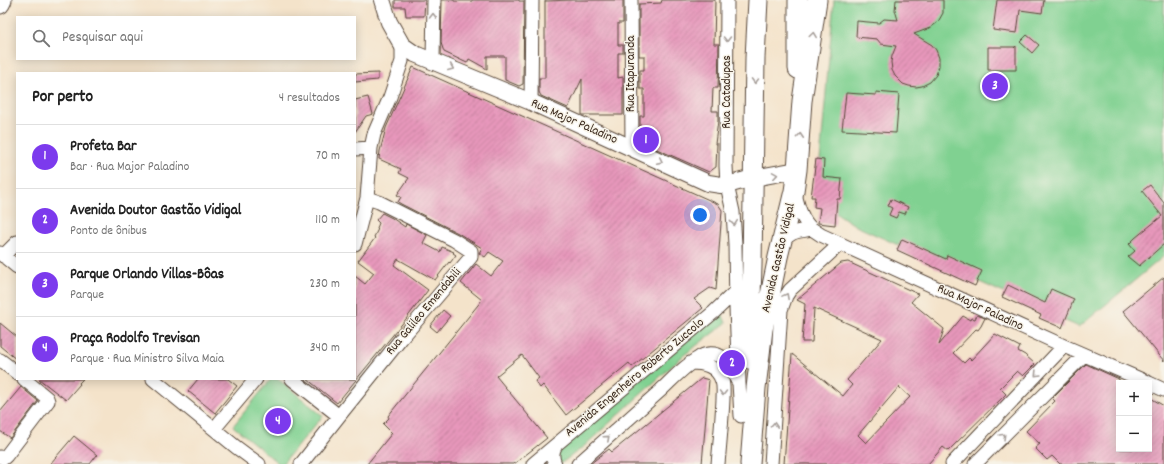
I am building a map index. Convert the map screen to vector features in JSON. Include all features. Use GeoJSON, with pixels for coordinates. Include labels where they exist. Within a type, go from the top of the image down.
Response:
{"type":"FeatureCollection","features":[{"type":"Feature","properties":{"kind":"highway"},"geometry":{"type":"LineString","coordinates":[[0,4],[2,0]]}},
{"type":"Feature","properties":{"kind":"highway","name":"Avenida Gastão Vidigal"},"geometry":{"type":"LineString","coordinates":[[746,418],[749,370],[755,58],[758,0]]}},
{"type":"Feature","properties":{"kind":"highway"},"geometry":{"type":"LineString","coordinates":[[798,0],[798,81],[802,102]]}},
{"type":"Feature","properties":{"kind":"highway"},"geometry":{"type":"LineString","coordinates":[[802,102],[817,0]]}},
{"type":"Feature","properties":{"kind":"highway","name":"Avenida Gastão Vidigal"},"geometry":{"type":"LineString","coordinates":[[746,418],[756,388],[763,329],[794,191],[802,102]]}},
{"type":"Feature","properties":{"kind":"highway"},"geometry":{"type":"LineString","coordinates":[[737,464],[746,418]]}},
{"type":"Feature","properties":{"kind":"highway"},"geometry":{"type":"LineString","coordinates":[[746,418],[750,464]]}},
{"type":"Feature","properties":{"kind":"main road"},"geometry":{"type":"LineString","coordinates":[[382,0],[389,22],[407,53]]}},
{"type":"Feature","properties":{"kind":"main road","name":"Rua Major Paladino"},"geometry":{"type":"LineString","coordinates":[[407,53],[433,61],[531,102],[697,179],[715,184],[727,185],[753,178],[797,170]]}},
{"type":"Feature","properties":{"kind":"street"},"geometry":{"type":"LineString","coordinates":[[433,61],[434,0]]}},
{"type":"Feature","properties":{"kind":"street"},"geometry":{"type":"LineString","coordinates":[[531,102],[532,0]]}},
{"type":"Feature","properties":{"kind":"street","name":"Rua Itapuranda"},"geometry":{"type":"LineString","coordinates":[[631,0],[632,148]]}},
{"type":"Feature","properties":{"kind":"street","name":"Rua Catadupas"},"geometry":{"type":"LineString","coordinates":[[727,0],[727,185]]}},
{"type":"Feature","properties":{"kind":"street"},"geometry":{"type":"LineString","coordinates":[[356,240],[367,198],[371,148],[374,134],[407,53]]}},
{"type":"Feature","properties":{"kind":"street"},"geometry":{"type":"LineString","coordinates":[[356,149],[371,148]]}},
{"type":"Feature","properties":{"kind":"street"},"geometry":{"type":"LineString","coordinates":[[727,185],[734,225],[739,383],[746,418]]}},
{"type":"Feature","properties":{"kind":"street"},"geometry":{"type":"LineString","coordinates":[[794,191],[798,208],[817,232],[824,250],[823,259]]}},
{"type":"Feature","properties":{"kind":"street","name":"Rua Galileo Emendabili"},"geometry":{"type":"LineString","coordinates":[[301,464],[472,254],[471,251],[454,240],[379,202],[367,198]]}},
{"type":"Feature","properties":{"kind":"street"},"geometry":{"type":"LineString","coordinates":[[782,242],[792,232],[817,232]]}},
{"type":"Feature","properties":{"kind":"street","name":"Rua Major Paladino"},"geometry":{"type":"LineString","coordinates":[[817,232],[840,244],[1064,346],[1142,380]]}},
{"type":"Feature","properties":{"kind":"street"},"geometry":{"type":"LineString","coordinates":[[16,243],[2,255],[16,266]]}},
{"type":"Feature","properties":{"kind":"street","name":"Avenida Gastão Vidigal"},"geometry":{"type":"LineString","coordinates":[[772,464],[781,310],[790,290],[840,244]]}},
{"type":"Feature","properties":{"kind":"street","name":"Avenida Engenheiro Roberto Zuccolo"},"geometry":{"type":"LineString","coordinates":[[533,464],[714,312],[736,290]]}},
{"type":"Feature","properties":{"kind":"street"},"geometry":{"type":"LineString","coordinates":[[952,464],[1064,346]]}},
{"type":"Feature","properties":{"kind":"street","name":"Avenida Engenheiro Roberto Zuccolo"},"geometry":{"type":"LineString","coordinates":[[578,464],[699,357],[707,354],[720,355],[731,366],[739,383]]}},
{"type":"Feature","properties":{"kind":"street"},"geometry":{"type":"LineString","coordinates":[[975,464],[1084,355]]}},
{"type":"Feature","properties":{"kind":"street"},"geometry":{"type":"LineString","coordinates":[[0,360],[16,372]]}},
{"type":"Feature","properties":{"kind":"street"},"geometry":{"type":"LineString","coordinates":[[690,364],[701,363],[708,365],[718,373],[722,380],[723,406],[718,464]]}},
{"type":"Feature","properties":{"kind":"street"},"geometry":{"type":"LineString","coordinates":[[2,457],[47,404],[48,399],[25,380]]}},
{"type":"Feature","properties":{"kind":"street"},"geometry":{"type":"LineString","coordinates":[[154,380],[259,464]]}},
{"type":"Feature","properties":{"kind":"street"},"geometry":{"type":"LineString","coordinates":[[214,429],[255,380]]}},
{"type":"Feature","properties":{"kind":"street"},"geometry":{"type":"LineString","coordinates":[[293,380],[339,416]]}},
{"type":"Feature","properties":{"kind":"street","name":"Rua Major Paladino"},"geometry":{"type":"LineString","coordinates":[[1152,384],[1163,388]]}},
{"type":"Feature","properties":{"kind":"street"},"geometry":{"type":"LineString","coordinates":[[556,445],[552,458],[556,464]]}},
{"type":"Feature","properties":{"kind":"green space"},"geometry":{"type":"Polygon","coordinates":[[[834,0],[1164,0],[1164,256],[1079,327],[856,226],[823,204],[819,172],[834,0]]]}},
{"type":"Feature","properties":{"kind":"green space"},"geometry":{"type":"Polygon","coordinates":[[[721,311],[726,323],[684,355],[582,448],[560,464],[540,464],[721,311]]]}},
{"type":"Feature","properties":{"kind":"green space"},"geometry":{"type":"Polygon","coordinates":[[[270,380],[279,380],[323,416],[282,464],[279,464],[233,426],[270,380]]]}},
{"type":"Feature","properties":{"kind":"building"},"geometry":{"type":"Polygon","coordinates":[[[395,0],[425,0],[424,16],[406,16],[405,7],[395,7],[395,0]]]}},
{"type":"Feature","properties":{"kind":"building"},"geometry":{"type":"Polygon","coordinates":[[[442,0],[524,1],[523,84],[519,86],[505,80],[505,56],[487,56],[487,69],[469,59],[467,63],[444,52],[441,43],[442,0]]]}},
{"type":"Feature","properties":{"kind":"building"},"geometry":{"type":"Polygon","coordinates":[[[623,0],[623,23],[618,23],[618,45],[623,45],[623,53],[618,53],[618,78],[623,77],[623,115],[582,115],[582,79],[568,108],[541,96],[539,92],[539,78],[545,78],[545,1],[623,0]]]}},
{"type":"Feature","properties":{"kind":"building"},"geometry":{"type":"Polygon","coordinates":[[[662,0],[715,0],[714,44],[719,44],[718,88],[713,88],[712,111],[718,111],[718,121],[715,144],[717,144],[716,167],[709,172],[643,143],[640,138],[640,116],[644,116],[644,89],[640,89],[640,70],[644,70],[644,56],[639,56],[639,4],[661,3],[662,0]]]}},
{"type":"Feature","properties":{"kind":"building"},"geometry":{"type":"Polygon","coordinates":[[[896,0],[943,0],[943,13],[938,22],[930,28],[914,34],[932,45],[939,58],[939,66],[936,75],[930,82],[922,86],[916,87],[903,84],[895,76],[892,70],[891,62],[896,46],[881,44],[877,39],[856,37],[857,21],[879,23],[884,19],[898,20],[895,10],[896,0]]]}},
{"type":"Feature","properties":{"kind":"building"},"geometry":{"type":"Polygon","coordinates":[[[997,0],[1044,0],[1042,13],[1020,10],[1017,33],[993,30],[997,0]]]}},
{"type":"Feature","properties":{"kind":"building"},"geometry":{"type":"Polygon","coordinates":[[[1027,35],[1039,45],[1032,53],[1020,42],[1027,35]]]}},
{"type":"Feature","properties":{"kind":"building"},"geometry":{"type":"Polygon","coordinates":[[[1016,46],[1016,70],[988,70],[988,47],[1016,46]]]}},
{"type":"Feature","properties":{"kind":"building"},"geometry":{"type":"Polygon","coordinates":[[[413,67],[718,204],[722,210],[716,290],[710,288],[694,299],[703,308],[632,367],[629,363],[566,415],[543,385],[540,388],[535,381],[539,378],[522,355],[496,376],[547,438],[514,464],[367,464],[392,433],[383,424],[389,418],[388,416],[482,300],[461,283],[476,264],[491,276],[503,261],[489,252],[485,257],[479,253],[482,248],[458,233],[398,202],[401,197],[397,195],[409,178],[399,173],[401,169],[379,159],[386,128],[413,67]]]}},
{"type":"Feature","properties":{"kind":"building"},"geometry":{"type":"Polygon","coordinates":[[[378,73],[378,80],[356,82],[356,74],[378,73]]]}},
{"type":"Feature","properties":{"kind":"building"},"geometry":{"type":"Polygon","coordinates":[[[876,92],[899,94],[896,133],[842,130],[846,93],[876,95],[876,92]]]}},
{"type":"Feature","properties":{"kind":"building"},"geometry":{"type":"Polygon","coordinates":[[[368,97],[373,114],[366,116],[356,131],[356,100],[368,97]]]}},
{"type":"Feature","properties":{"kind":"building"},"geometry":{"type":"Polygon","coordinates":[[[816,159],[824,160],[823,177],[842,179],[840,199],[837,199],[835,225],[818,223],[820,208],[814,207],[815,197],[811,197],[816,159]]]}},
{"type":"Feature","properties":{"kind":"building"},"geometry":{"type":"Polygon","coordinates":[[[1150,185],[1164,203],[1164,244],[1139,266],[1128,257],[1135,251],[1129,244],[1162,216],[1142,191],[1150,185]]]}},
{"type":"Feature","properties":{"kind":"building"},"geometry":{"type":"Polygon","coordinates":[[[891,199],[908,207],[905,214],[899,212],[896,218],[889,215],[892,208],[888,206],[891,199]]]}},
{"type":"Feature","properties":{"kind":"building"},"geometry":{"type":"Polygon","coordinates":[[[382,213],[405,227],[406,224],[427,235],[423,243],[440,252],[442,247],[454,252],[453,253],[456,255],[435,280],[398,259],[394,265],[428,290],[356,380],[356,277],[365,284],[374,273],[358,261],[375,238],[374,237],[379,223],[376,220],[382,213]]]}},
{"type":"Feature","properties":{"kind":"building"},"geometry":{"type":"Polygon","coordinates":[[[902,239],[946,259],[947,255],[982,271],[975,286],[897,250],[902,239]]]}},
{"type":"Feature","properties":{"kind":"building"},"geometry":{"type":"Polygon","coordinates":[[[848,262],[918,294],[911,302],[944,329],[939,345],[963,316],[970,320],[971,318],[975,319],[977,315],[985,318],[978,330],[976,329],[953,353],[964,363],[969,358],[971,360],[995,334],[1020,347],[1018,351],[1035,364],[1023,376],[1017,371],[1000,388],[1006,394],[948,451],[943,447],[928,464],[784,464],[792,354],[843,396],[852,385],[847,380],[882,339],[814,308],[812,342],[802,342],[805,304],[797,300],[841,263],[848,262]],[[899,387],[858,435],[866,443],[910,397],[899,387]]]}},
{"type":"Feature","properties":{"kind":"building"},"geometry":{"type":"Polygon","coordinates":[[[1164,277],[1164,361],[1123,311],[1164,277]]]}},
{"type":"Feature","properties":{"kind":"building"},"geometry":{"type":"Polygon","coordinates":[[[1008,285],[1045,303],[1051,289],[1074,299],[1062,328],[1039,318],[1041,315],[1002,297],[1008,285]]]}},
{"type":"Feature","properties":{"kind":"building"},"geometry":{"type":"Polygon","coordinates":[[[443,310],[450,316],[437,332],[430,326],[443,310]]]}},
{"type":"Feature","properties":{"kind":"building"},"geometry":{"type":"Polygon","coordinates":[[[0,323],[16,336],[16,359],[0,346],[0,323]]]}},
{"type":"Feature","properties":{"kind":"building"},"geometry":{"type":"Polygon","coordinates":[[[1086,364],[1119,379],[1116,380],[1116,452],[1152,452],[1152,399],[1164,406],[1164,464],[1060,464],[1052,456],[1047,460],[1035,448],[1040,444],[1026,431],[1055,401],[1052,398],[1086,364]]]}},
{"type":"Feature","properties":{"kind":"building"},"geometry":{"type":"Polygon","coordinates":[[[702,378],[709,380],[702,464],[590,464],[609,449],[612,452],[702,378]]]}},
{"type":"Feature","properties":{"kind":"building"},"geometry":{"type":"Polygon","coordinates":[[[40,380],[82,380],[66,400],[40,380]]]}},
{"type":"Feature","properties":{"kind":"building"},"geometry":{"type":"Polygon","coordinates":[[[197,380],[229,380],[237,386],[215,413],[188,391],[197,380]]]}},
{"type":"Feature","properties":{"kind":"building"},"geometry":{"type":"Polygon","coordinates":[[[308,380],[356,380],[337,403],[308,380]]]}},
{"type":"Feature","properties":{"kind":"building"},"geometry":{"type":"Polygon","coordinates":[[[21,387],[38,401],[10,438],[0,431],[0,412],[21,387]]]}},
{"type":"Feature","properties":{"kind":"building"},"geometry":{"type":"Polygon","coordinates":[[[74,436],[97,455],[90,464],[50,464],[74,436]]]}},
{"type":"Feature","properties":{"kind":"place","name":"Parque Orlando Villas-Bôas"},"geometry":{"type":"Point","coordinates":[995,86]}},
{"type":"Feature","properties":{"kind":"place","name":"Profeta Bar"},"geometry":{"type":"Point","coordinates":[646,140]}},
{"type":"Feature","properties":{"kind":"place","name":"Avenida Doutor Gastão Vidigal"},"geometry":{"type":"Point","coordinates":[732,363]}},
{"type":"Feature","properties":{"kind":"place","name":"Praça Rodolfo Trevisan"},"geometry":{"type":"Point","coordinates":[278,421]}}]}
